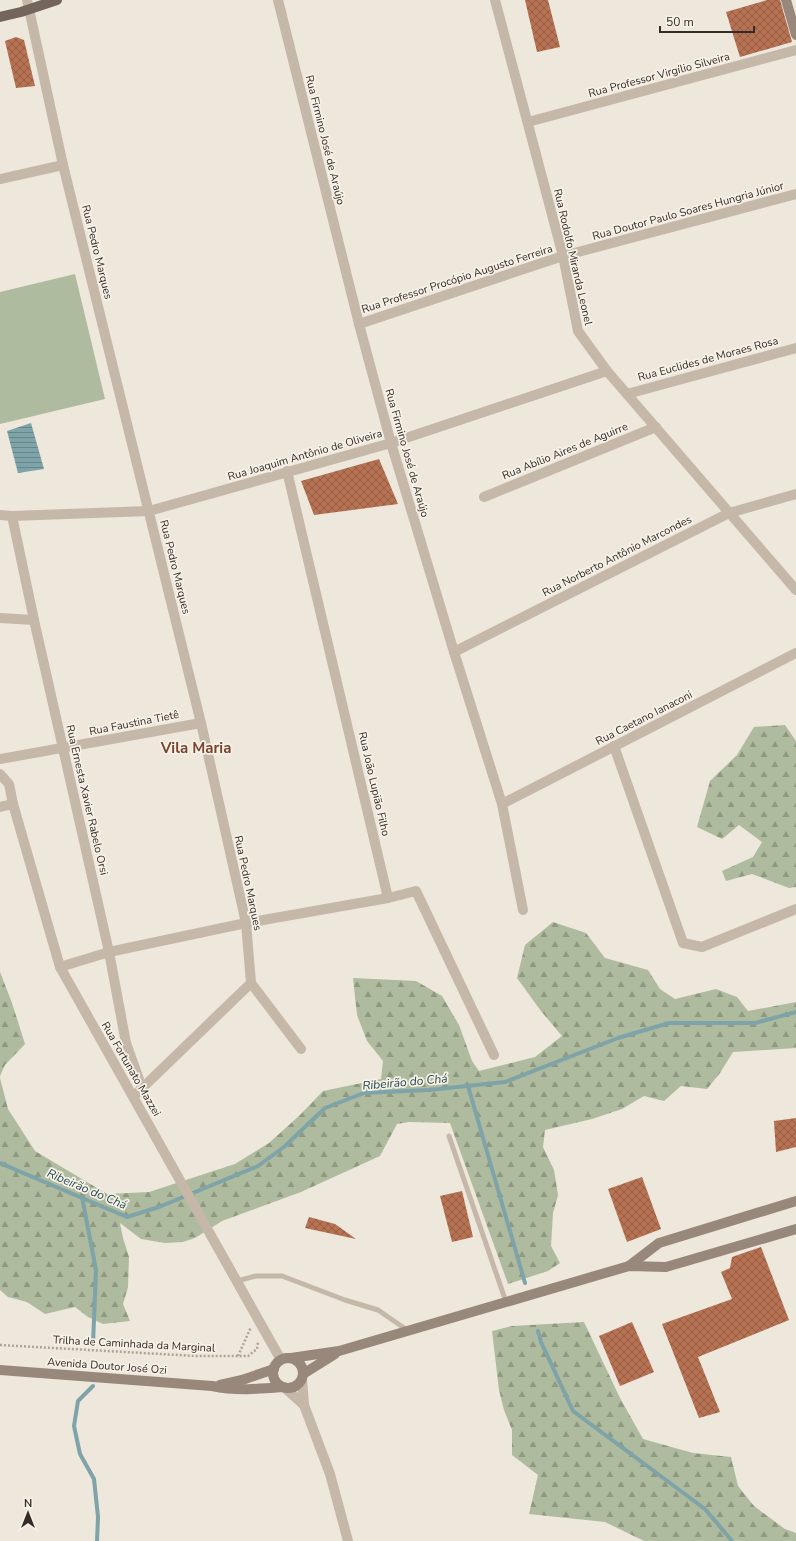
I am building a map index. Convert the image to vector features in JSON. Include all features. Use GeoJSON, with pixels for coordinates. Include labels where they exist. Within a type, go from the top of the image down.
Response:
{"type":"FeatureCollection","features":[{"type":"Feature","properties":{"kind":"main road"},"geometry":{"type":"LineString","coordinates":[[0,17],[29,5],[57,0]]}},
{"type":"Feature","properties":{"kind":"main road"},"geometry":{"type":"LineString","coordinates":[[786,0],[796,35]]}},
{"type":"Feature","properties":{"kind":"main road"},"geometry":{"type":"LineString","coordinates":[[628,1266],[659,1243],[796,1201]]}},
{"type":"Feature","properties":{"kind":"main road"},"geometry":{"type":"LineString","coordinates":[[284,1387],[277,1383],[274,1379],[274,1369],[281,1360],[339,1351],[628,1266],[666,1267],[796,1229]]}},
{"type":"Feature","properties":{"kind":"main road"},"geometry":{"type":"LineString","coordinates":[[212,1386],[230,1389],[259,1389],[295,1386],[302,1377],[339,1351]]}},
{"type":"Feature","properties":{"kind":"main road"},"geometry":{"type":"LineString","coordinates":[[291,1358],[301,1365],[302,1377]]}},
{"type":"Feature","properties":{"kind":"main road"},"geometry":{"type":"LineString","coordinates":[[212,1386],[242,1380],[274,1369]]}},
{"type":"Feature","properties":{"kind":"main road","name":"Avenida Doutor José Ozi"},"geometry":{"type":"LineString","coordinates":[[0,1370],[212,1386]]}},
{"type":"Feature","properties":{"kind":"street","name":"Rua Firmino José de Araújo"},"geometry":{"type":"LineString","coordinates":[[278,0],[359,324],[391,443],[454,652],[502,804],[523,910]]}},
{"type":"Feature","properties":{"kind":"street","name":"Rua Rodolfo Miranda Leonel"},"geometry":{"type":"LineString","coordinates":[[495,0],[563,256],[578,331],[607,371],[796,590]]}},
{"type":"Feature","properties":{"kind":"street","name":"Rua Pedro Marques"},"geometry":{"type":"LineString","coordinates":[[29,5],[63,165],[201,723],[246,923],[251,984]]}},
{"type":"Feature","properties":{"kind":"street","name":"Rua Professor Virgílio Silveira"},"geometry":{"type":"LineString","coordinates":[[528,122],[796,50]]}},
{"type":"Feature","properties":{"kind":"street"},"geometry":{"type":"LineString","coordinates":[[0,179],[63,165]]}},
{"type":"Feature","properties":{"kind":"street","name":"Rua Doutor Paulo Soares Hungria Júnior"},"geometry":{"type":"LineString","coordinates":[[563,256],[796,194]]}},
{"type":"Feature","properties":{"kind":"street","name":"Rua Professor Procópio Augusto Ferreira"},"geometry":{"type":"LineString","coordinates":[[359,324],[563,256]]}},
{"type":"Feature","properties":{"kind":"street","name":"Rua Euclides de Moraes Rosa"},"geometry":{"type":"LineString","coordinates":[[627,394],[796,348]]}},
{"type":"Feature","properties":{"kind":"street","name":"Rua Joaquim Antônio de Oliveira"},"geometry":{"type":"LineString","coordinates":[[0,515],[12,516],[149,511],[391,443],[607,371]]}},
{"type":"Feature","properties":{"kind":"street","name":"Rua Abílio Aires de Aguirre"},"geometry":{"type":"LineString","coordinates":[[484,497],[656,427]]}},
{"type":"Feature","properties":{"kind":"street","name":"Rua João Lupião Filho"},"geometry":{"type":"LineString","coordinates":[[287,471],[388,898]]}},
{"type":"Feature","properties":{"kind":"street","name":"Rua Norberto Antônio Marcondes"},"geometry":{"type":"LineString","coordinates":[[454,652],[729,513],[796,494]]}},
{"type":"Feature","properties":{"kind":"street","name":"Rua Ernesta Xavier Rabelo Orsi"},"geometry":{"type":"LineString","coordinates":[[12,516],[109,952],[126,1043],[142,1088]]}},
{"type":"Feature","properties":{"kind":"street"},"geometry":{"type":"LineString","coordinates":[[0,618],[34,620]]}},
{"type":"Feature","properties":{"kind":"street","name":"Rua Caetano Ianaconi"},"geometry":{"type":"LineString","coordinates":[[502,804],[796,653]]}},
{"type":"Feature","properties":{"kind":"street","name":"Rua Faustina Tietê"},"geometry":{"type":"LineString","coordinates":[[0,759],[201,723]]}},
{"type":"Feature","properties":{"kind":"street"},"geometry":{"type":"LineString","coordinates":[[614,746],[683,943],[702,947],[796,909]]}},
{"type":"Feature","properties":{"kind":"street","name":"Rua Fortunato Mazzei"},"geometry":{"type":"LineString","coordinates":[[0,774],[9,784],[13,804],[60,967],[134,1096],[281,1360]]}},
{"type":"Feature","properties":{"kind":"street"},"geometry":{"type":"LineString","coordinates":[[0,807],[13,804]]}},
{"type":"Feature","properties":{"kind":"street"},"geometry":{"type":"LineString","coordinates":[[60,967],[109,952],[246,923],[388,898],[416,891],[494,1055]]}},
{"type":"Feature","properties":{"kind":"street"},"geometry":{"type":"LineString","coordinates":[[134,1096],[251,984],[301,1049]]}},
{"type":"Feature","properties":{"kind":"street"},"geometry":{"type":"LineString","coordinates":[[302,1377],[304,1405],[330,1474],[348,1541]]}},
{"type":"Feature","properties":{"kind":"street"},"geometry":{"type":"LineString","coordinates":[[284,1387],[304,1405]]}},
{"type":"Feature","properties":{"kind":"lane"},"geometry":{"type":"LineString","coordinates":[[449,1136],[506,1302]]}},
{"type":"Feature","properties":{"kind":"lane"},"geometry":{"type":"LineString","coordinates":[[237,1281],[256,1276],[282,1276],[345,1300],[378,1310],[408,1331]]}},
{"type":"Feature","properties":{"kind":"path"},"geometry":{"type":"LineString","coordinates":[[238,1356],[250,1328],[254,1332]]}},
{"type":"Feature","properties":{"kind":"path","name":"Trilha de Caminhada da Marginal"},"geometry":{"type":"LineString","coordinates":[[0,1345],[196,1356],[248,1356],[257,1349],[259,1344],[257,1336]]}},
{"type":"Feature","properties":{"kind":"green space"},"geometry":{"type":"Polygon","coordinates":[[[75,274],[105,399],[0,424],[0,292],[75,274]]]}},
{"type":"Feature","properties":{"kind":"green space"},"geometry":{"type":"Polygon","coordinates":[[[785,725],[796,741],[796,887],[789,888],[752,874],[726,881],[722,871],[753,857],[762,842],[739,825],[722,839],[697,827],[710,781],[737,755],[754,727],[785,725]]]}},
{"type":"Feature","properties":{"kind":"green space"},"geometry":{"type":"Polygon","coordinates":[[[553,922],[586,933],[605,958],[648,970],[660,989],[675,999],[716,989],[737,997],[748,1011],[796,1002],[796,1048],[733,1052],[720,1073],[707,1089],[681,1086],[664,1101],[644,1096],[622,1109],[592,1119],[545,1130],[543,1147],[554,1170],[558,1195],[553,1213],[551,1246],[560,1263],[548,1271],[508,1284],[450,1123],[409,1122],[397,1124],[380,1156],[301,1192],[222,1221],[195,1238],[183,1242],[165,1243],[141,1239],[120,1223],[129,1257],[128,1287],[123,1304],[130,1321],[103,1324],[88,1317],[75,1307],[45,1314],[27,1302],[8,1297],[0,1290],[0,1078],[8,1109],[35,1151],[107,1194],[149,1192],[235,1164],[269,1143],[300,1115],[323,1091],[381,1079],[383,1061],[367,1041],[357,1015],[353,978],[416,981],[442,996],[459,1025],[472,1061],[479,1071],[535,1057],[562,1036],[541,1011],[517,978],[525,945],[553,922]]]}},
{"type":"Feature","properties":{"kind":"green space"},"geometry":{"type":"Polygon","coordinates":[[[0,972],[25,1044],[5,1065],[0,1076],[0,972]]]}},
{"type":"Feature","properties":{"kind":"green space"},"geometry":{"type":"Polygon","coordinates":[[[584,1322],[620,1398],[643,1439],[693,1453],[731,1457],[738,1486],[754,1506],[785,1529],[796,1533],[796,1541],[644,1541],[605,1522],[529,1514],[538,1475],[512,1455],[512,1430],[504,1410],[499,1390],[492,1331],[512,1326],[584,1322]]]}},
{"type":"Feature","properties":{"kind":"water"},"geometry":{"type":"Polygon","coordinates":[[[31,423],[44,469],[18,473],[7,431],[31,423]]]}},
{"type":"Feature","properties":{"kind":"building"},"geometry":{"type":"Polygon","coordinates":[[[525,0],[548,0],[560,47],[537,52],[525,0]]]}},
{"type":"Feature","properties":{"kind":"building"},"geometry":{"type":"Polygon","coordinates":[[[767,0],[780,0],[792,42],[740,57],[726,12],[767,0]]]}},
{"type":"Feature","properties":{"kind":"building"},"geometry":{"type":"Polygon","coordinates":[[[16,37],[24,40],[35,86],[16,88],[5,41],[16,37]]]}},
{"type":"Feature","properties":{"kind":"building"},"geometry":{"type":"Polygon","coordinates":[[[379,459],[398,504],[314,515],[301,481],[379,459]]]}},
{"type":"Feature","properties":{"kind":"building"},"geometry":{"type":"Polygon","coordinates":[[[796,1118],[796,1147],[776,1152],[774,1121],[796,1118]]]}},
{"type":"Feature","properties":{"kind":"building"},"geometry":{"type":"Polygon","coordinates":[[[642,1177],[661,1229],[627,1242],[608,1189],[642,1177]]]}},
{"type":"Feature","properties":{"kind":"building"},"geometry":{"type":"Polygon","coordinates":[[[462,1191],[473,1237],[452,1242],[440,1196],[462,1191]]]}},
{"type":"Feature","properties":{"kind":"building"},"geometry":{"type":"Polygon","coordinates":[[[309,1217],[335,1224],[356,1239],[305,1228],[309,1217]]]}},
{"type":"Feature","properties":{"kind":"building"},"geometry":{"type":"Polygon","coordinates":[[[761,1247],[789,1320],[698,1357],[720,1412],[699,1418],[662,1324],[732,1299],[721,1272],[730,1268],[732,1257],[761,1247]]]}},
{"type":"Feature","properties":{"kind":"building"},"geometry":{"type":"Polygon","coordinates":[[[632,1322],[654,1372],[620,1386],[599,1336],[632,1322]]]}},
{"type":"Feature","properties":{"kind":"waterway","name":"Ribeirão do Chá"},"geometry":{"type":"LineString","coordinates":[[0,1163],[127,1217],[159,1207],[258,1166],[284,1147],[325,1108],[364,1093],[429,1090],[505,1082],[618,1038],[669,1023],[755,1023],[796,1012]]}},
{"type":"Feature","properties":{"kind":"waterway"},"geometry":{"type":"LineString","coordinates":[[468,1086],[525,1283]]}},
{"type":"Feature","properties":{"kind":"waterway"},"geometry":{"type":"LineString","coordinates":[[82,1197],[96,1270],[93,1344]]}},
{"type":"Feature","properties":{"kind":"waterway"},"geometry":{"type":"LineString","coordinates":[[538,1331],[541,1342],[573,1411],[705,1509],[732,1541]]}},
{"type":"Feature","properties":{"kind":"waterway"},"geometry":{"type":"LineString","coordinates":[[93,1386],[78,1401],[74,1426],[80,1454],[94,1479],[98,1517],[97,1541]]}},
{"type":"Feature","properties":{"kind":"district","name":"Vila Maria"},"geometry":{"type":"Point","coordinates":[196,748]}}]}
